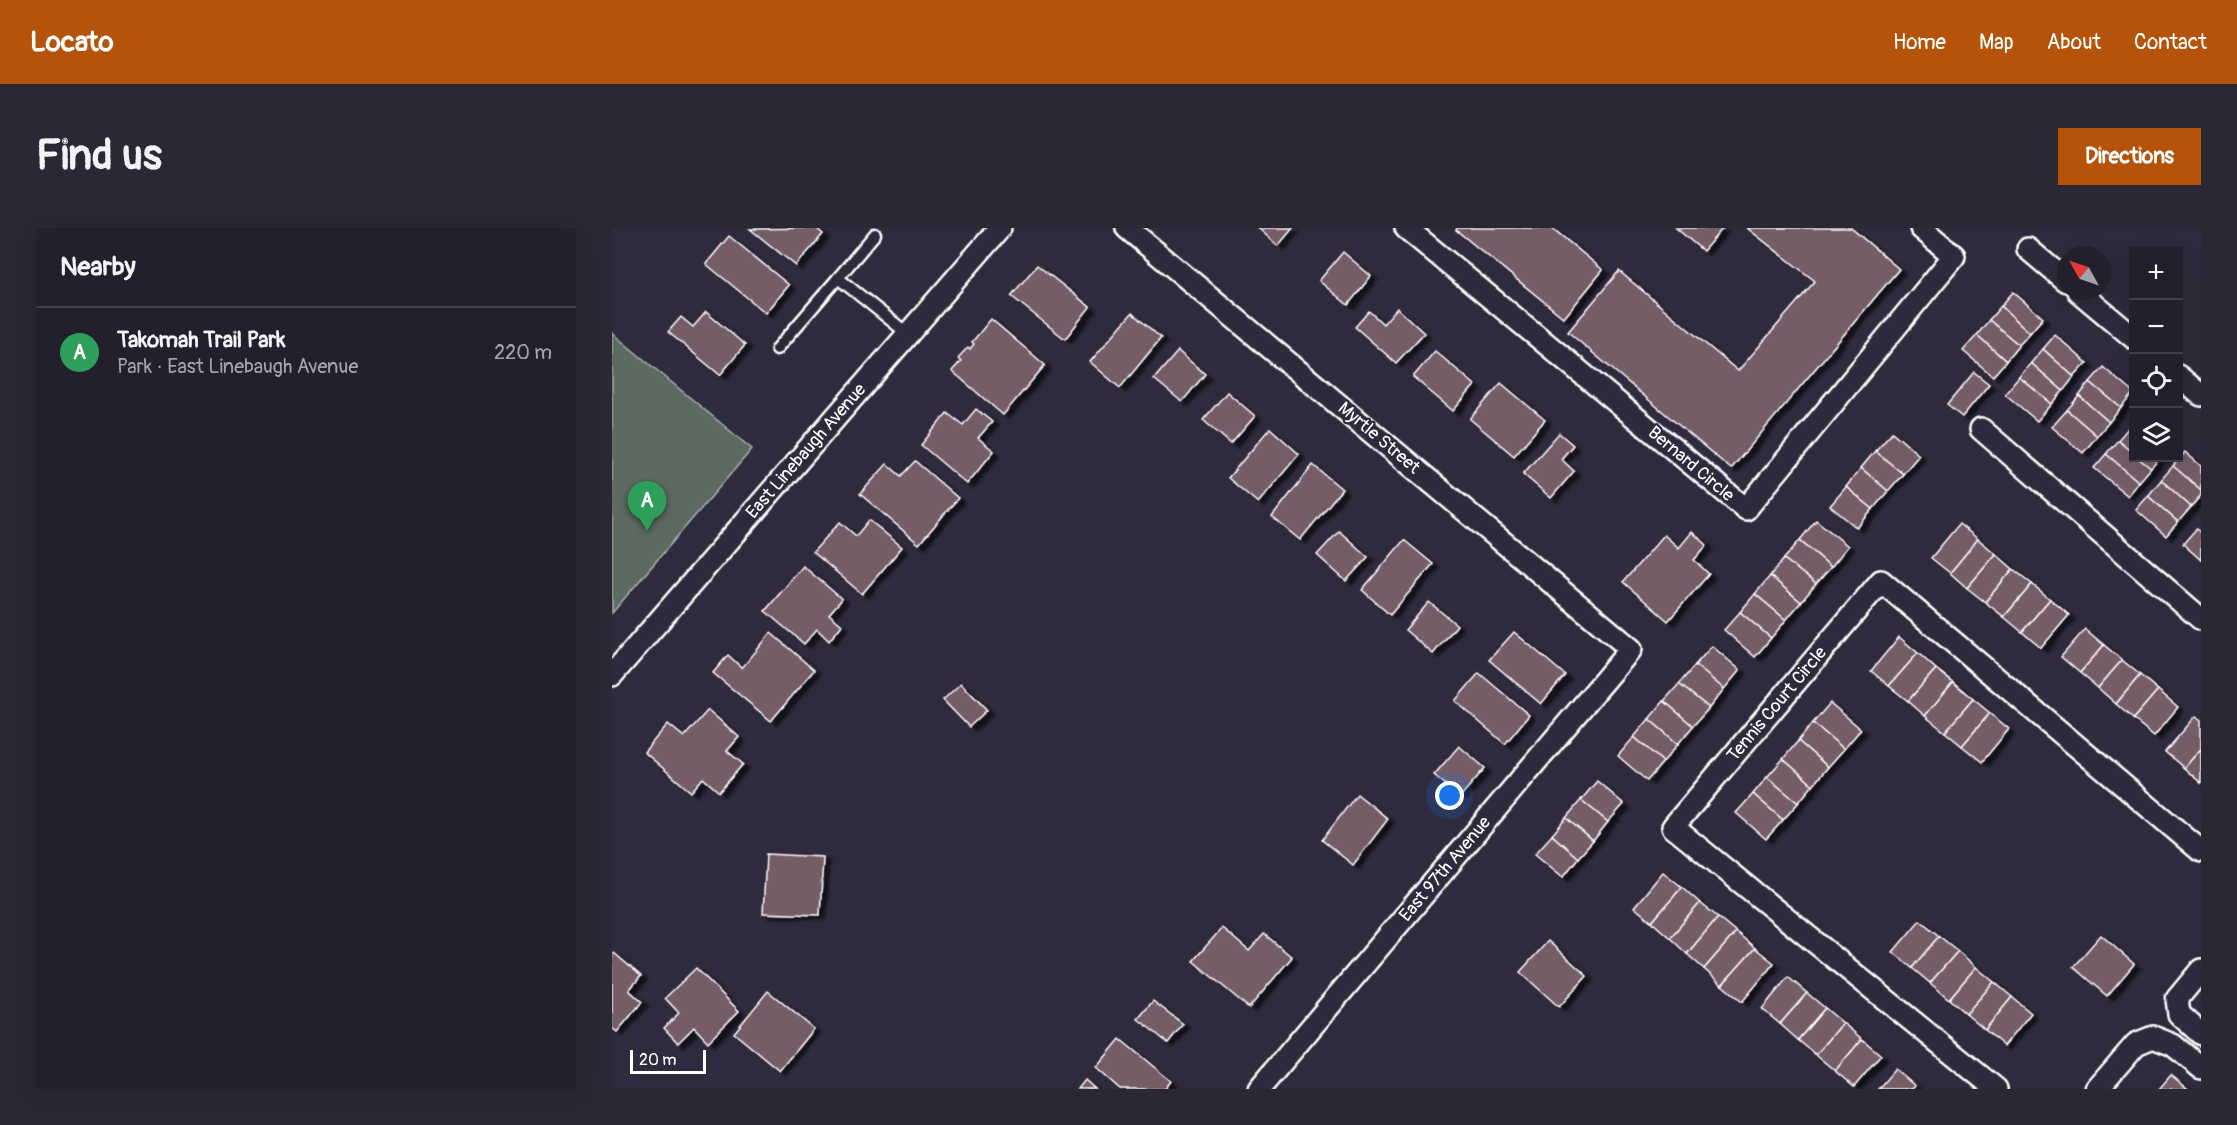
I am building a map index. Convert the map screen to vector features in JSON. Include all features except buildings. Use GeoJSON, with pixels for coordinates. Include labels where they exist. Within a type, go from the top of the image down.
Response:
{"type":"FeatureCollection","features":[{"type":"Feature","properties":{"kind":"street","name":"East Linebaugh Avenue"},"geometry":{"type":"LineString","coordinates":[[612,675],[1000,228]]}},
{"type":"Feature","properties":{"kind":"street","name":"Myrtle Street"},"geometry":{"type":"LineString","coordinates":[[1127,228],[1631,649]]}},
{"type":"Feature","properties":{"kind":"street","name":"Bernard Circle"},"geometry":{"type":"LineString","coordinates":[[1406,228],[1746,509],[1954,256],[1921,228]]}},
{"type":"Feature","properties":{"kind":"street"},"geometry":{"type":"LineString","coordinates":[[2028,249],[2057,273]]}},
{"type":"Feature","properties":{"kind":"street"},"geometry":{"type":"LineString","coordinates":[[2089,300],[2129,335]]}},
{"type":"Feature","properties":{"kind":"street"},"geometry":{"type":"LineString","coordinates":[[2183,380],[2201,395]]}},
{"type":"Feature","properties":{"kind":"street"},"geometry":{"type":"LineString","coordinates":[[1981,429],[2201,619]]}},
{"type":"Feature","properties":{"kind":"street","name":"Tennis Court Circle"},"geometry":{"type":"LineString","coordinates":[[1996,1089],[1673,827],[1881,582],[2201,851]]}},
{"type":"Feature","properties":{"kind":"street","name":"East 97th Avenue"},"geometry":{"type":"LineString","coordinates":[[1258,1089],[1631,649]]}},
{"type":"Feature","properties":{"kind":"street"},"geometry":{"type":"LineString","coordinates":[[2201,969],[2177,999],[2179,1014],[2201,1034]]}},
{"type":"Feature","properties":{"kind":"street"},"geometry":{"type":"LineString","coordinates":[[2097,1089],[2136,1044],[2153,1036],[2173,1045],[2201,1068]]}},
{"type":"Feature","properties":{"kind":"lane"},"geometry":{"type":"LineString","coordinates":[[777,349],[875,234]]}},
{"type":"Feature","properties":{"kind":"lane"},"geometry":{"type":"LineString","coordinates":[[838,278],[908,334]]}},
{"type":"Feature","properties":{"kind":"green space"},"geometry":{"type":"Polygon","coordinates":[[[612,333],[752,449],[612,613],[612,333]]]}},
{"type":"Feature","properties":{"kind":"place","name":"Takomah Trail Park"},"geometry":{"type":"Point","coordinates":[647,531]}}]}
